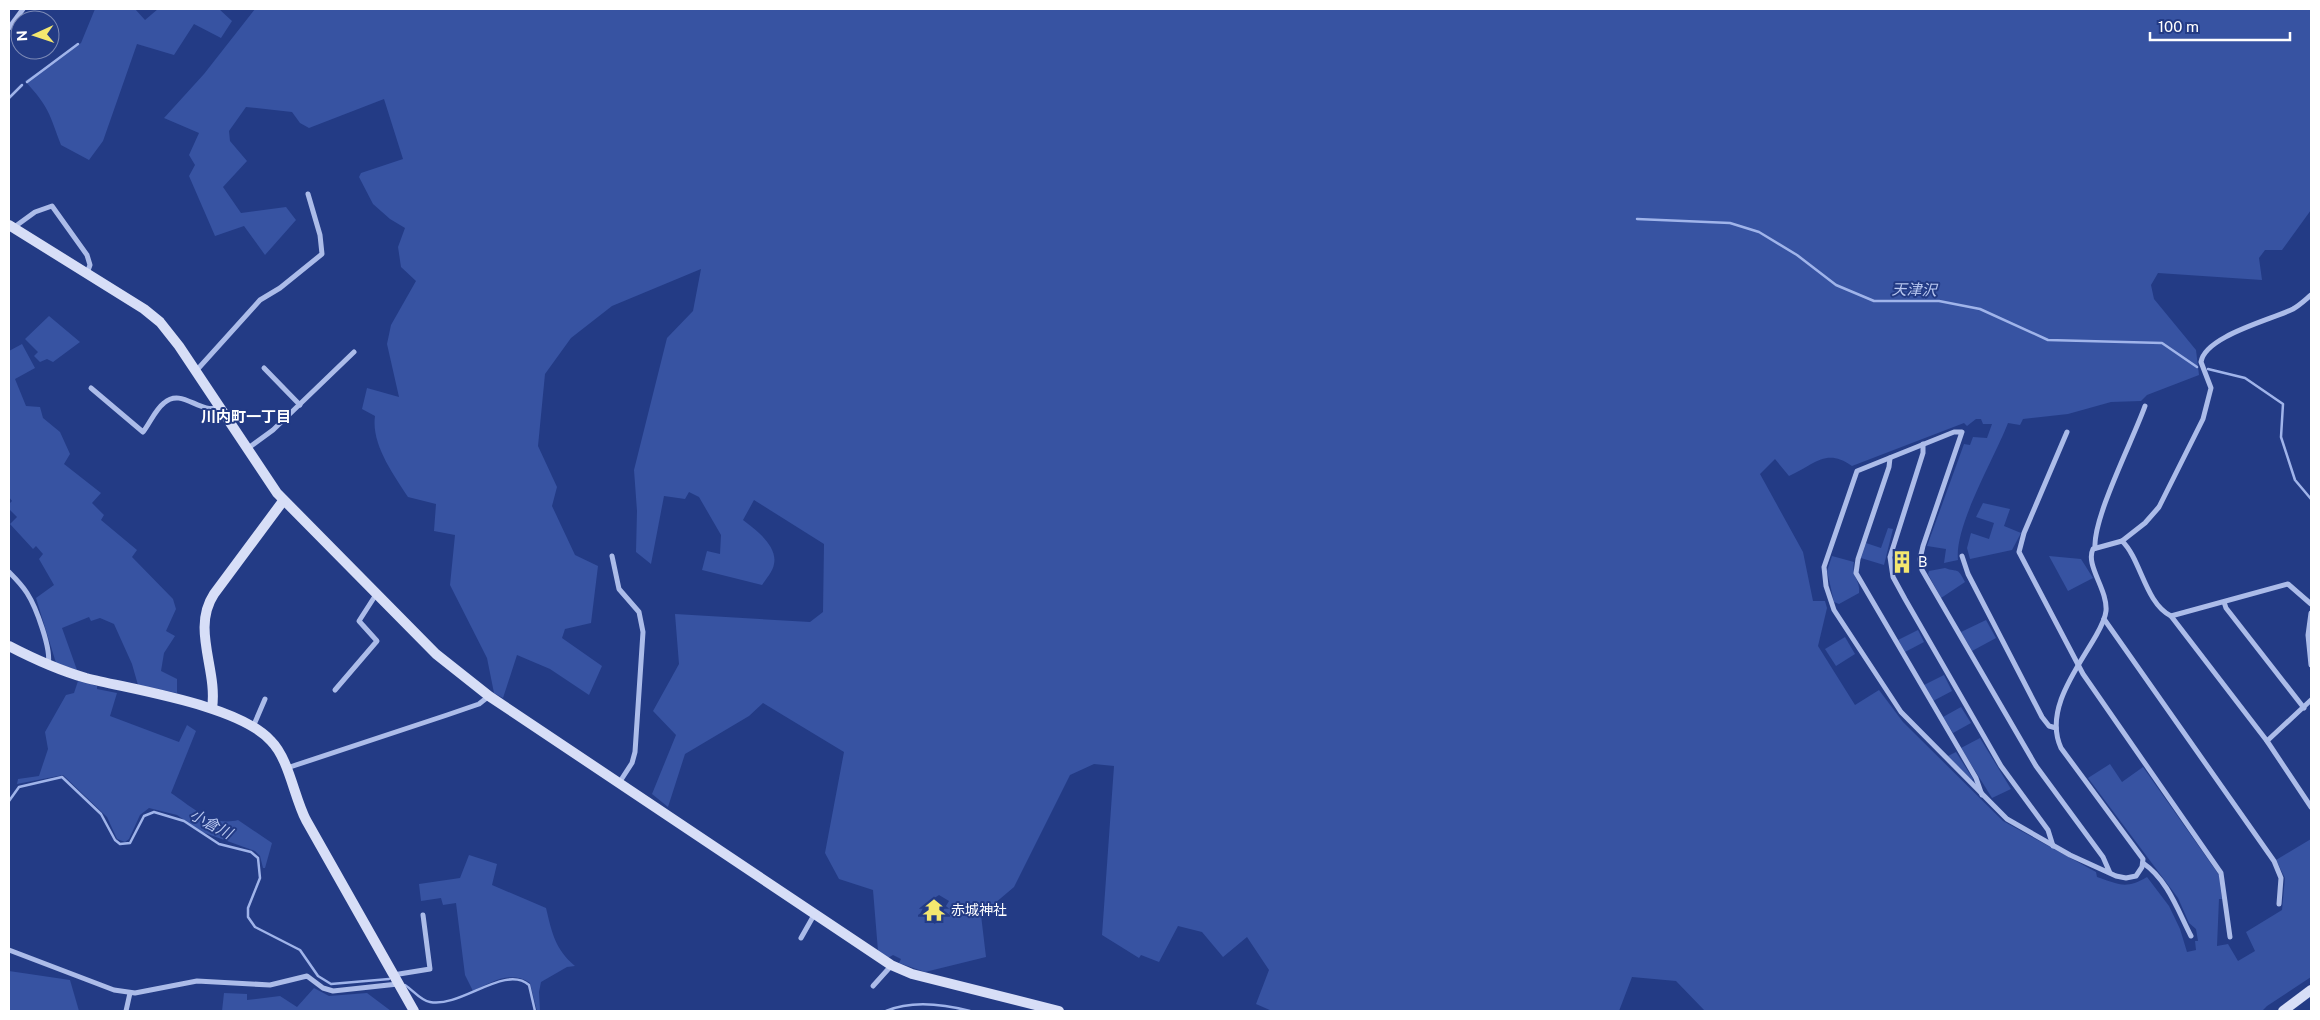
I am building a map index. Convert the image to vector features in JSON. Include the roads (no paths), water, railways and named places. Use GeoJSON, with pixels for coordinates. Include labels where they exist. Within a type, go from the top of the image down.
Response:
{"type":"FeatureCollection","features":[{"type":"Feature","properties":{"kind":"street"},"geometry":{"type":"LineString","coordinates":[[9,28],[23,9]]}},
{"type":"Feature","properties":{"kind":"street"},"geometry":{"type":"LineString","coordinates":[[196,371],[260,300],[280,288],[322,254],[320,235],[308,194]]}},
{"type":"Feature","properties":{"kind":"street"},"geometry":{"type":"LineString","coordinates":[[87,273],[90,265],[87,255],[52,206],[36,212],[11,227],[153,315],[179,346],[283,501],[377,592],[445,663],[489,696],[891,965],[912,974],[1059,1011]]}},
{"type":"Feature","properties":{"kind":"street"},"geometry":{"type":"LineString","coordinates":[[2191,936],[2178,905],[2152,871],[2143,864],[2138,851],[2062,748],[2056,728],[2061,700],[2104,619],[2106,607],[2105,594],[2091,563],[2090,554],[2096,548],[2122,541],[2145,523],[2159,507],[2203,420],[2210,388],[2200,362],[2204,353],[2240,330],[2295,308],[2311,295]]}},
{"type":"Feature","properties":{"kind":"street"},"geometry":{"type":"LineString","coordinates":[[247,449],[273,430],[354,352]]}},
{"type":"Feature","properties":{"kind":"street"},"geometry":{"type":"LineString","coordinates":[[264,368],[300,404]]}},
{"type":"Feature","properties":{"kind":"street"},"geometry":{"type":"LineString","coordinates":[[91,388],[143,432],[162,404],[168,400],[184,398],[206,409],[220,407]]}},
{"type":"Feature","properties":{"kind":"street"},"geometry":{"type":"LineString","coordinates":[[2096,548],[2096,534],[2106,503],[2145,406]]}},
{"type":"Feature","properties":{"kind":"street"},"geometry":{"type":"LineString","coordinates":[[2110,873],[2103,857],[2036,766],[1922,570],[1920,559],[1923,546],[1963,434],[1961,431],[1954,432],[1857,471],[1824,566],[1828,596],[1844,626],[1902,712],[2007,819],[2053,846],[2110,873],[2131,877],[2140,871],[2143,864]]}},
{"type":"Feature","properties":{"kind":"street"},"geometry":{"type":"LineString","coordinates":[[2067,432],[2024,533],[2019,552],[2078,666],[2221,873],[2230,937]]}},
{"type":"Feature","properties":{"kind":"street"},"geometry":{"type":"LineString","coordinates":[[1923,444],[1923,453],[1890,556],[1890,568],[1905,599],[2000,766],[2048,830],[2053,846]]}},
{"type":"Feature","properties":{"kind":"street"},"geometry":{"type":"LineString","coordinates":[[1890,458],[1890,467],[1858,559],[1856,573],[1976,778],[1982,795]]}},
{"type":"Feature","properties":{"kind":"street"},"geometry":{"type":"LineString","coordinates":[[212,708],[204,625],[205,610],[214,594],[283,501]]}},
{"type":"Feature","properties":{"kind":"street"},"geometry":{"type":"LineString","coordinates":[[2122,541],[2129,548],[2148,590],[2171,616],[2267,741],[2311,807]]}},
{"type":"Feature","properties":{"kind":"street"},"geometry":{"type":"LineString","coordinates":[[612,556],[619,589],[639,612],[643,632],[636,752],[632,763],[619,783]]}},
{"type":"Feature","properties":{"kind":"street"},"geometry":{"type":"LineString","coordinates":[[1962,556],[1977,591],[2042,717],[2049,726],[2056,728]]}},
{"type":"Feature","properties":{"kind":"street"},"geometry":{"type":"LineString","coordinates":[[9,572],[20,583],[33,605],[49,652],[48,665]]}},
{"type":"Feature","properties":{"kind":"street"},"geometry":{"type":"LineString","coordinates":[[2171,616],[2288,584],[2311,604]]}},
{"type":"Feature","properties":{"kind":"street"},"geometry":{"type":"LineString","coordinates":[[336,690],[377,641],[359,621],[377,592]]}},
{"type":"Feature","properties":{"kind":"street"},"geometry":{"type":"LineString","coordinates":[[2224,602],[2226,608],[2304,708]]}},
{"type":"Feature","properties":{"kind":"street"},"geometry":{"type":"LineString","coordinates":[[2311,613],[2308,635],[2311,664]]}},
{"type":"Feature","properties":{"kind":"street"},"geometry":{"type":"LineString","coordinates":[[2104,619],[2274,861],[2280,878],[2279,904]]}},
{"type":"Feature","properties":{"kind":"street"},"geometry":{"type":"LineString","coordinates":[[9,646],[48,665],[85,677],[212,708],[252,727],[271,741],[286,769],[304,814],[414,1011]]}},
{"type":"Feature","properties":{"kind":"street"},"geometry":{"type":"LineString","coordinates":[[286,769],[479,704],[489,696]]}},
{"type":"Feature","properties":{"kind":"street"},"geometry":{"type":"LineString","coordinates":[[252,727],[266,699]]}},
{"type":"Feature","properties":{"kind":"street"},"geometry":{"type":"LineString","coordinates":[[2267,741],[2311,700]]}},
{"type":"Feature","properties":{"kind":"street"},"geometry":{"type":"LineString","coordinates":[[393,975],[430,969],[423,914]]}},
{"type":"Feature","properties":{"kind":"street"},"geometry":{"type":"LineString","coordinates":[[801,938],[814,915]]}},
{"type":"Feature","properties":{"kind":"street"},"geometry":{"type":"LineString","coordinates":[[9,950],[73,976],[130,993],[197,980],[256,986],[285,982],[306,976],[323,988],[333,991],[398,984]]}},
{"type":"Feature","properties":{"kind":"street"},"geometry":{"type":"LineString","coordinates":[[873,986],[891,965]]}},
{"type":"Feature","properties":{"kind":"street"},"geometry":{"type":"LineString","coordinates":[[2282,1011],[2311,990]]}},
{"type":"Feature","properties":{"kind":"street"},"geometry":{"type":"LineString","coordinates":[[126,1011],[130,993]]}},
{"type":"Feature","properties":{"kind":"waterway"},"geometry":{"type":"LineString","coordinates":[[27,82],[78,44]]}},
{"type":"Feature","properties":{"kind":"waterway"},"geometry":{"type":"LineString","coordinates":[[9,98],[22,85]]}},
{"type":"Feature","properties":{"kind":"waterway","name":"天津沢"},"geometry":{"type":"LineString","coordinates":[[1637,219],[1730,223],[1759,232],[1797,255],[1836,285],[1874,301],[1939,301],[1980,309],[2048,340],[2162,343],[2197,367]]}},
{"type":"Feature","properties":{"kind":"waterway","name":"天津沢"},"geometry":{"type":"LineString","coordinates":[[2208,369],[2245,378],[2283,404],[2281,437],[2295,480],[2311,499]]}},
{"type":"Feature","properties":{"kind":"waterway","name":"小倉川"},"geometry":{"type":"LineString","coordinates":[[9,801],[19,787],[62,777],[101,814],[115,840],[120,844],[130,843],[144,816],[154,812],[184,821],[219,844],[251,852],[258,858],[260,878],[248,908],[248,917],[255,927],[300,950],[318,976],[331,984],[389,979]]}},
{"type":"Feature","properties":{"kind":"waterway","name":"小倉川"},"geometry":{"type":"LineString","coordinates":[[405,985],[420,998],[430,1002],[442,1002],[455,999],[495,983],[519,980],[529,985],[535,1011]]}},
{"type":"Feature","properties":{"kind":"waterway","name":"小倉川"},"geometry":{"type":"LineString","coordinates":[[886,1011],[917,1004],[949,1006],[970,1011]]}},
{"type":"Feature","properties":{"kind":"place","name":"B"},"geometry":{"type":"Point","coordinates":[1902,562]}},
{"type":"Feature","properties":{"kind":"place","name":"赤城神社"},"geometry":{"type":"Point","coordinates":[934,910]}},
{"type":"Feature","properties":{"kind":"district","name":"川内町一丁目"},"geometry":{"type":"Point","coordinates":[246,417]}}]}
